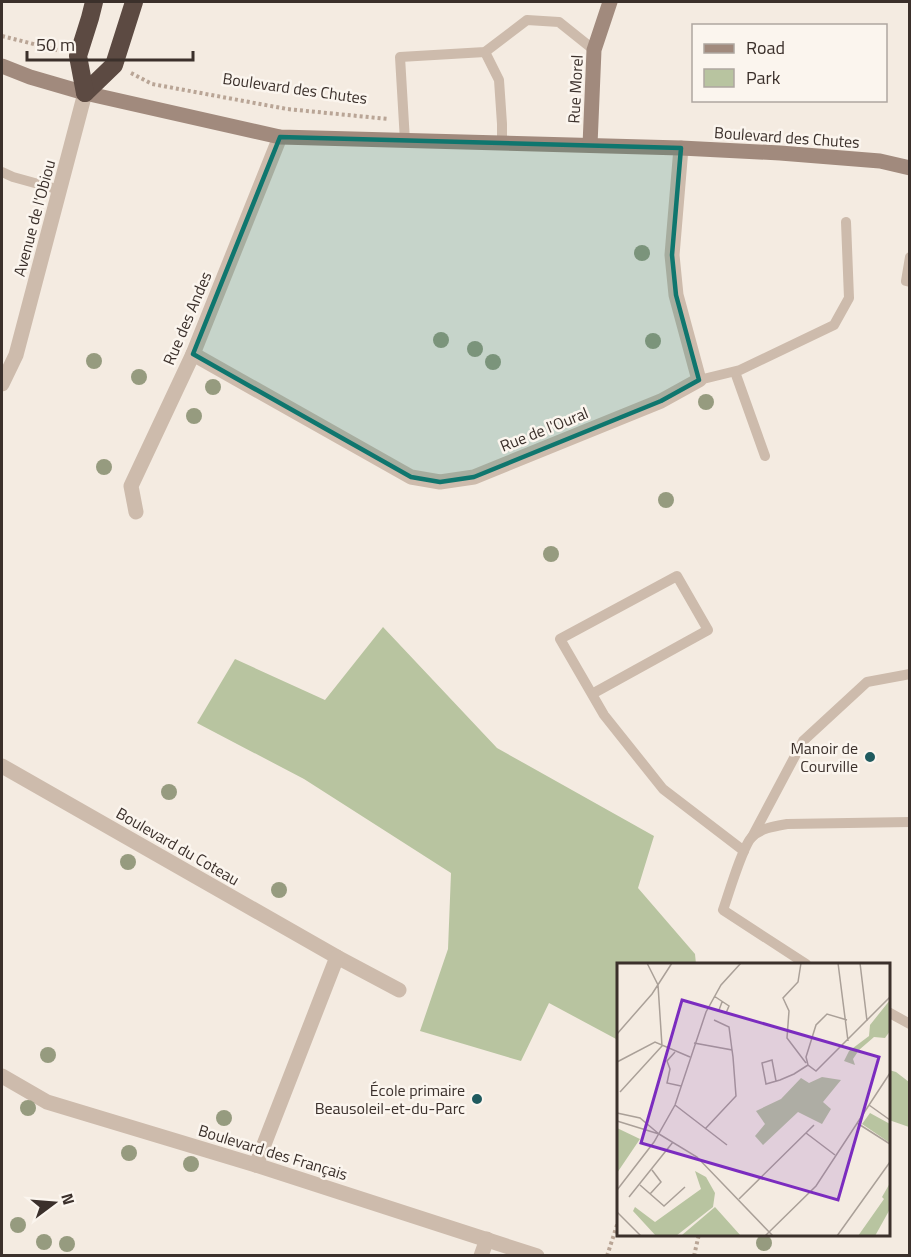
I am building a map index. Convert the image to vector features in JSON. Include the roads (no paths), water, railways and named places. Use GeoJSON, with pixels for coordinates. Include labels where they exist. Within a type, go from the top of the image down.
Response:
{"type":"FeatureCollection","features":[{"type":"Feature","properties":{"kind":"highway"},"geometry":{"type":"LineString","coordinates":[[85,93],[78,56],[94,2]]}},
{"type":"Feature","properties":{"kind":"highway"},"geometry":{"type":"LineString","coordinates":[[85,93],[114,65],[134,2]]}},
{"type":"Feature","properties":{"kind":"street","name":"Rue Morel"},"geometry":{"type":"LineString","coordinates":[[590,145],[594,50],[610,2]]}},
{"type":"Feature","properties":{"kind":"street","name":"Boulevard des Chutes"},"geometry":{"type":"LineString","coordinates":[[2,66],[85,93],[280,137],[681,148],[869,160],[909,168]]}},
{"type":"Feature","properties":{"kind":"street","name":"Avenue de l'Obiou"},"geometry":{"type":"LineString","coordinates":[[2,384],[16,355],[85,93]]}},
{"type":"Feature","properties":{"kind":"street","name":"Rue des Andes"},"geometry":{"type":"LineString","coordinates":[[136,512],[131,486],[193,354],[280,137]]}},
{"type":"Feature","properties":{"kind":"street"},"geometry":{"type":"LineString","coordinates":[[681,148],[672,255],[676,295],[699,380]]}},
{"type":"Feature","properties":{"kind":"street","name":"Rue de l'Oural"},"geometry":{"type":"LineString","coordinates":[[193,354],[411,477],[440,482],[474,477],[661,401],[699,380]]}},
{"type":"Feature","properties":{"kind":"street","name":"Boulevard du Coteau"},"geometry":{"type":"LineString","coordinates":[[2,766],[399,990]]}},
{"type":"Feature","properties":{"kind":"street"},"geometry":{"type":"LineString","coordinates":[[256,1165],[337,957]]}},
{"type":"Feature","properties":{"kind":"street","name":"Boulevard des Français"},"geometry":{"type":"LineString","coordinates":[[2,1076],[47,1102],[256,1165],[537,1256]]}},
{"type":"Feature","properties":{"kind":"street"},"geometry":{"type":"LineString","coordinates":[[482,1256],[486,1239]]}},
{"type":"Feature","properties":{"kind":"lane"},"geometry":{"type":"LineString","coordinates":[[405,141],[400,57],[485,52],[527,20],[560,22],[594,50]]}},
{"type":"Feature","properties":{"kind":"lane"},"geometry":{"type":"LineString","coordinates":[[485,52],[499,80],[502,143]]}},
{"type":"Feature","properties":{"kind":"lane"},"geometry":{"type":"LineString","coordinates":[[2,172],[60,190]]}},
{"type":"Feature","properties":{"kind":"lane"},"geometry":{"type":"LineString","coordinates":[[699,380],[735,372],[834,325],[849,298],[846,222]]}},
{"type":"Feature","properties":{"kind":"lane"},"geometry":{"type":"LineString","coordinates":[[909,257],[906,281],[909,282]]}},
{"type":"Feature","properties":{"kind":"lane"},"geometry":{"type":"LineString","coordinates":[[735,372],[765,456]]}},
{"type":"Feature","properties":{"kind":"lane"},"geometry":{"type":"LineString","coordinates":[[592,694],[708,630],[677,576],[560,639],[604,715],[663,789],[744,851]]}},
{"type":"Feature","properties":{"kind":"lane"},"geometry":{"type":"LineString","coordinates":[[805,963],[723,910],[744,851],[803,741],[867,682],[909,674]]}},
{"type":"Feature","properties":{"kind":"lane"},"geometry":{"type":"LineString","coordinates":[[752,837],[770,827],[787,824],[909,822]]}},
{"type":"Feature","properties":{"kind":"lane"},"geometry":{"type":"LineString","coordinates":[[890,1013],[909,1024]]}},
{"type":"Feature","properties":{"kind":"place","name":"Manoir de Courville"},"geometry":{"type":"Point","coordinates":[870,757]}},
{"type":"Feature","properties":{"kind":"place","name":"École primaire Beausoleil-et-du-Parc"},"geometry":{"type":"Point","coordinates":[477,1099]}}]}
